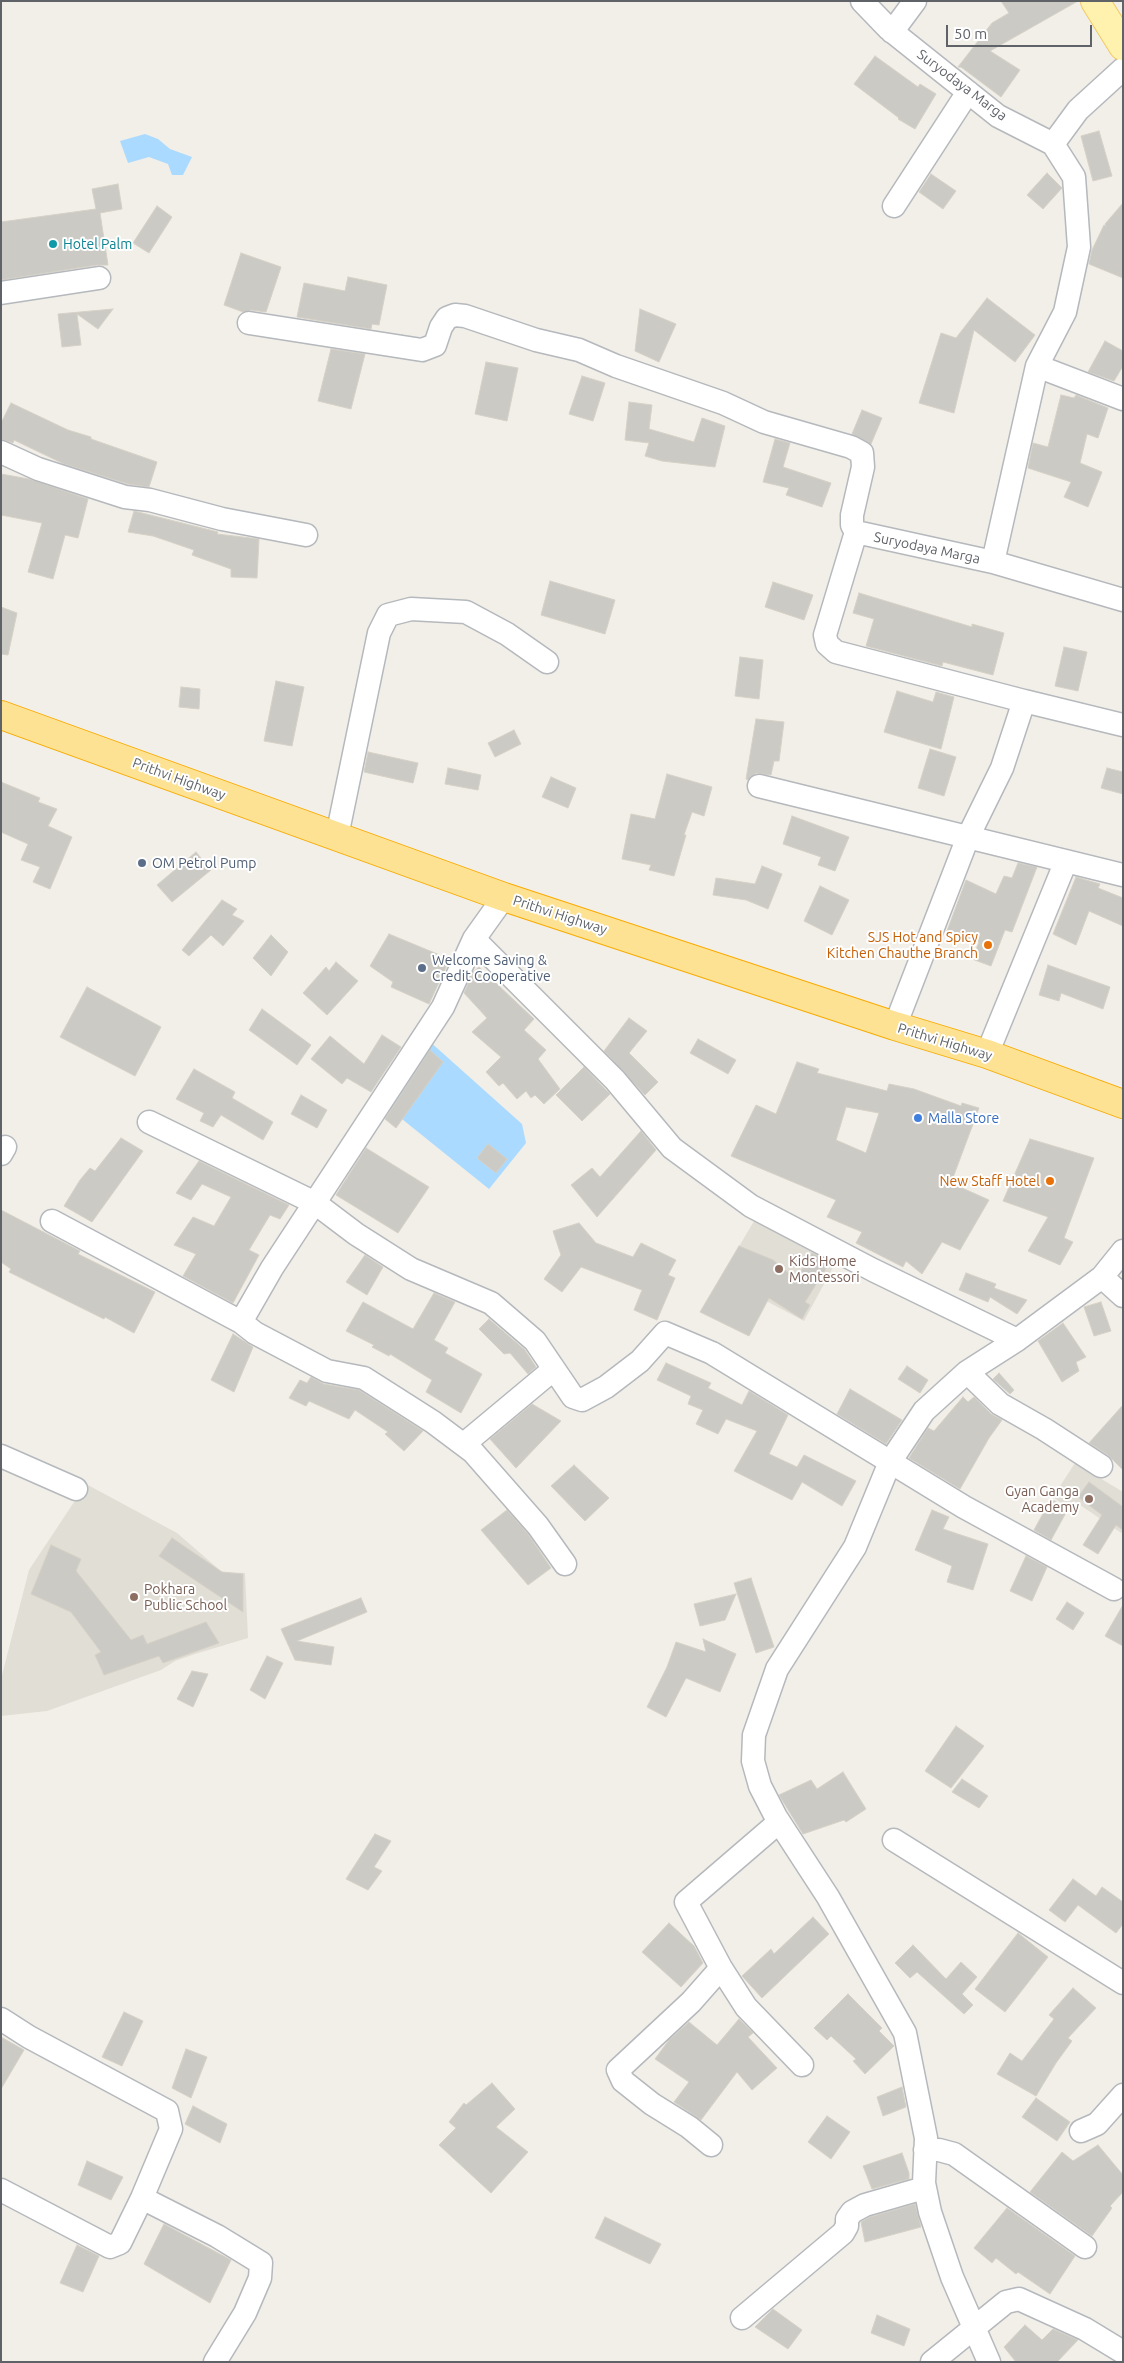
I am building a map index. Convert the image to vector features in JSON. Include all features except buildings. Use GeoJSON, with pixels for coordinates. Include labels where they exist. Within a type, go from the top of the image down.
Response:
{"type":"FeatureCollection","features":[{"type":"Feature","properties":{"kind":"highway","name":"Prithvi Highway"},"geometry":{"type":"LineString","coordinates":[[1,715],[504,896],[895,1026],[987,1054],[1123,1104]]}},
{"type":"Feature","properties":{"kind":"main road"},"geometry":{"type":"LineString","coordinates":[[1095,1],[1123,46]]}},
{"type":"Feature","properties":{"kind":"street","name":"Suryodaya Marga"},"geometry":{"type":"LineString","coordinates":[[862,1],[892,32],[998,116],[1053,144],[1074,177],[1079,247],[1065,312],[1037,366],[993,562],[856,532],[825,635],[827,644],[836,652],[1123,725]]}},
{"type":"Feature","properties":{"kind":"street"},"geometry":{"type":"LineString","coordinates":[[892,32],[915,1]]}},
{"type":"Feature","properties":{"kind":"street"},"geometry":{"type":"LineString","coordinates":[[1053,144],[1078,110],[1123,69]]}},
{"type":"Feature","properties":{"kind":"street"},"geometry":{"type":"LineString","coordinates":[[894,206],[968,92]]}},
{"type":"Feature","properties":{"kind":"street"},"geometry":{"type":"LineString","coordinates":[[1,293],[99,278]]}},
{"type":"Feature","properties":{"kind":"street"},"geometry":{"type":"LineString","coordinates":[[249,323],[422,350],[434,345],[441,327],[447,318],[455,315],[465,316],[536,340],[579,350],[616,366],[723,403],[764,422],[851,447],[862,453],[863,466],[852,515],[852,525],[856,532]]}},
{"type":"Feature","properties":{"kind":"street"},"geometry":{"type":"LineString","coordinates":[[1037,366],[1123,399]]}},
{"type":"Feature","properties":{"kind":"street"},"geometry":{"type":"LineString","coordinates":[[1,452],[38,468],[125,497],[150,500],[222,519],[306,535]]}},
{"type":"Feature","properties":{"kind":"street"},"geometry":{"type":"LineString","coordinates":[[993,562],[1123,600]]}},
{"type":"Feature","properties":{"kind":"street"},"geometry":{"type":"LineString","coordinates":[[337,836],[379,633],[388,615],[411,609],[466,612],[507,634],[547,662]]}},
{"type":"Feature","properties":{"kind":"street"},"geometry":{"type":"LineString","coordinates":[[895,1026],[968,837],[1002,768],[1024,701]]}},
{"type":"Feature","properties":{"kind":"street"},"geometry":{"type":"LineString","coordinates":[[759,786],[1123,875]]}},
{"type":"Feature","properties":{"kind":"street"},"geometry":{"type":"LineString","coordinates":[[987,1054],[1066,861]]}},
{"type":"Feature","properties":{"kind":"street"},"geometry":{"type":"LineString","coordinates":[[241,1322],[272,1268],[443,1007],[474,939],[504,896]]}},
{"type":"Feature","properties":{"kind":"street"},"geometry":{"type":"LineString","coordinates":[[474,939],[614,1080],[672,1148],[752,1206],[873,1270],[1018,1340]]}},
{"type":"Feature","properties":{"kind":"street"},"geometry":{"type":"LineString","coordinates":[[149,1122],[315,1203],[356,1234],[411,1270],[491,1303],[535,1341],[573,1397],[582,1400],[606,1387],[640,1361],[665,1333],[712,1353],[964,1507],[1114,1588]]}},
{"type":"Feature","properties":{"kind":"street"},"geometry":{"type":"LineString","coordinates":[[52,1221],[241,1322],[255,1333],[327,1371],[364,1378],[464,1444],[538,1526],[566,1564]]}},
{"type":"Feature","properties":{"kind":"street"},"geometry":{"type":"LineString","coordinates":[[989,2362],[973,2329],[930,2212],[924,2188],[925,2129],[905,2033],[828,1897],[779,1822],[760,1786],[753,1761],[754,1735],[777,1669],[855,1547],[890,1462],[924,1411],[968,1372],[1018,1340],[1102,1277],[1123,1251]]}},
{"type":"Feature","properties":{"kind":"street"},"geometry":{"type":"LineString","coordinates":[[1102,1277],[1123,1296]]}},
{"type":"Feature","properties":{"kind":"street"},"geometry":{"type":"LineString","coordinates":[[464,1444],[554,1369]]}},
{"type":"Feature","properties":{"kind":"street"},"geometry":{"type":"LineString","coordinates":[[968,1372],[1000,1404],[1044,1429],[1101,1466]]}},
{"type":"Feature","properties":{"kind":"street"},"geometry":{"type":"LineString","coordinates":[[1,1456],[76,1489]]}},
{"type":"Feature","properties":{"kind":"street"},"geometry":{"type":"LineString","coordinates":[[779,1822],[686,1902],[721,1968],[746,2007],[802,2065]]}},
{"type":"Feature","properties":{"kind":"street"},"geometry":{"type":"LineString","coordinates":[[894,1840],[1123,1983]]}},
{"type":"Feature","properties":{"kind":"street"},"geometry":{"type":"LineString","coordinates":[[711,2145],[689,2127],[652,2104],[623,2081],[618,2070],[691,2002],[721,1968]]}},
{"type":"Feature","properties":{"kind":"street"},"geometry":{"type":"LineString","coordinates":[[1,2019],[29,2037],[167,2111],[171,2129],[142,2198],[120,2243],[110,2247],[1,2190]]}},
{"type":"Feature","properties":{"kind":"street"},"geometry":{"type":"LineString","coordinates":[[1081,2131],[1097,2124],[1123,2095]]}},
{"type":"Feature","properties":{"kind":"street"},"geometry":{"type":"LineString","coordinates":[[925,2150],[938,2150],[954,2154],[1085,2247]]}},
{"type":"Feature","properties":{"kind":"street"},"geometry":{"type":"LineString","coordinates":[[742,2318],[844,2234],[847,2219],[852,2212],[865,2205],[924,2188]]}},
{"type":"Feature","properties":{"kind":"street"},"geometry":{"type":"LineString","coordinates":[[142,2198],[217,2236],[261,2263],[260,2278],[245,2312],[215,2362]]}},
{"type":"Feature","properties":{"kind":"street"},"geometry":{"type":"LineString","coordinates":[[932,2362],[1006,2302],[1019,2299],[1078,2326],[1123,2352]]}},
{"type":"Feature","properties":{"kind":"shaded area","name":"Kids Home Montessori"},"geometry":{"type":"Polygon","coordinates":[[[757,1216],[837,1260],[804,1321],[721,1277],[757,1216]]]}},
{"type":"Feature","properties":{"kind":"shaded area","name":"Gyan Ganga Academy"},"geometry":{"type":"Polygon","coordinates":[[[1075,1463],[1123,1492],[1123,1534],[1074,1501],[1067,1507],[1053,1497],[1075,1463]]]}},
{"type":"Feature","properties":{"kind":"shaded area","name":"Pokhara Public School"},"geometry":{"type":"Polygon","coordinates":[[[86,1484],[177,1533],[222,1572],[245,1573],[248,1638],[175,1661],[161,1670],[47,1711],[1,1716],[1,1679],[29,1570],[86,1484]]]}},
{"type":"Feature","properties":{"kind":"water"},"geometry":{"type":"Polygon","coordinates":[[[145,134],[158,139],[170,149],[192,157],[183,175],[172,175],[168,164],[149,157],[128,163],[120,141],[145,134]]]}},
{"type":"Feature","properties":{"kind":"water"},"geometry":{"type":"Polygon","coordinates":[[[428,1040],[522,1124],[526,1143],[489,1189],[382,1103],[428,1040]]]}},
{"type":"Feature","properties":{"kind":"place","name":"Hotel Palm"},"geometry":{"type":"Point","coordinates":[53,244]}},
{"type":"Feature","properties":{"kind":"place","name":"OM Petrol Pump"},"geometry":{"type":"Point","coordinates":[142,863]}},
{"type":"Feature","properties":{"kind":"place","name":"SJS Hot and Spicy Kitchen Chauthe Branch"},"geometry":{"type":"Point","coordinates":[988,945]}},
{"type":"Feature","properties":{"kind":"place","name":"Welcome Saving & Credit Cooperative"},"geometry":{"type":"Point","coordinates":[422,968]}},
{"type":"Feature","properties":{"kind":"place","name":"Malla Store"},"geometry":{"type":"Point","coordinates":[918,1118]}},
{"type":"Feature","properties":{"kind":"place","name":"New Staff Hotel"},"geometry":{"type":"Point","coordinates":[1050,1181]}},
{"type":"Feature","properties":{"kind":"place","name":"Kids Home Montessori"},"geometry":{"type":"Point","coordinates":[779,1269]}},
{"type":"Feature","properties":{"kind":"place","name":"Gyan Ganga Academy"},"geometry":{"type":"Point","coordinates":[1089,1499]}},
{"type":"Feature","properties":{"kind":"place","name":"Pokhara Public School"},"geometry":{"type":"Point","coordinates":[134,1597]}}]}
